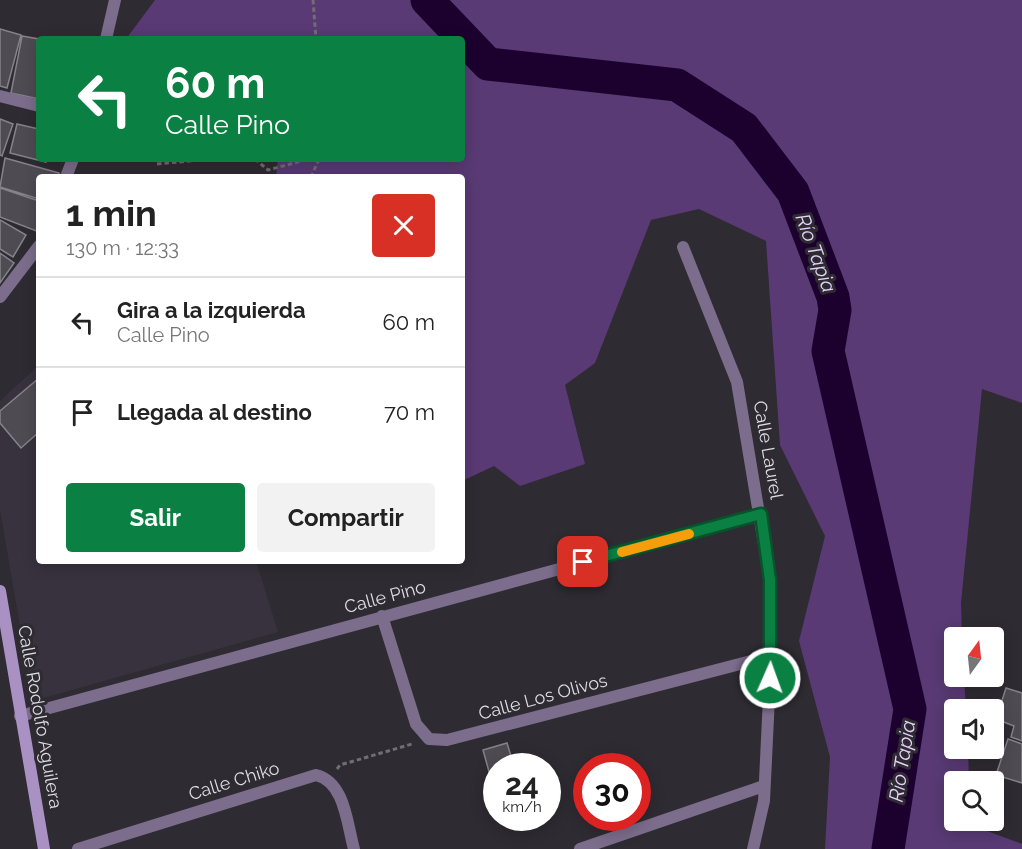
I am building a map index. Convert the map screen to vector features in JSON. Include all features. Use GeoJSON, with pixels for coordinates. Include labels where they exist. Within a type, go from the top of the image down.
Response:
{"type":"FeatureCollection","features":[{"type":"Feature","properties":{"kind":"street"},"geometry":{"type":"LineString","coordinates":[[107,36],[115,0]]}},
{"type":"Feature","properties":{"kind":"street"},"geometry":{"type":"LineString","coordinates":[[0,96],[36,105]]}},
{"type":"Feature","properties":{"kind":"street","name":"Calle Laurel"},"geometry":{"type":"LineString","coordinates":[[683,247],[737,382],[761,514],[770,580],[771,656],[764,801],[753,849]]}},
{"type":"Feature","properties":{"kind":"street"},"geometry":{"type":"LineString","coordinates":[[0,297],[36,250]]}},
{"type":"Feature","properties":{"kind":"street","name":"Calle Pino"},"geometry":{"type":"LineString","coordinates":[[20,716],[761,514]]}},
{"type":"Feature","properties":{"kind":"street","name":"Calle Rodolfo Aguilera"},"geometry":{"type":"LineString","coordinates":[[0,591],[44,849]]}},
{"type":"Feature","properties":{"kind":"street"},"geometry":{"type":"LineString","coordinates":[[382,616],[416,724],[429,739]]}},
{"type":"Feature","properties":{"kind":"street","name":"Calle Los Olivos"},"geometry":{"type":"LineString","coordinates":[[429,739],[447,740],[771,656]]}},
{"type":"Feature","properties":{"kind":"street","name":"Calle Chiko"},"geometry":{"type":"LineString","coordinates":[[78,849],[316,775],[328,778]]}},
{"type":"Feature","properties":{"kind":"street"},"geometry":{"type":"LineString","coordinates":[[328,778],[337,787],[354,849]]}},
{"type":"Feature","properties":{"kind":"street"},"geometry":{"type":"LineString","coordinates":[[580,849],[764,786]]}},
{"type":"Feature","properties":{"kind":"path"},"geometry":{"type":"LineString","coordinates":[[314,0],[316,36]]}},
{"type":"Feature","properties":{"kind":"path"},"geometry":{"type":"LineString","coordinates":[[157,164],[178,162]]}},
{"type":"Feature","properties":{"kind":"path"},"geometry":{"type":"LineString","coordinates":[[259,162],[268,170],[298,162]]}},
{"type":"Feature","properties":{"kind":"path"},"geometry":{"type":"LineString","coordinates":[[328,778],[340,765],[429,739]]}},
{"type":"Feature","properties":{"kind":"shaded area"},"geometry":{"type":"Polygon","coordinates":[[[155,0],[1022,0],[1022,403],[982,389],[961,603],[962,627],[944,627],[944,687],[965,687],[965,699],[944,699],[944,759],[968,759],[969,771],[944,771],[944,831],[987,831],[1022,844],[1022,849],[825,849],[830,757],[799,641],[825,536],[780,445],[766,241],[699,209],[651,220],[595,363],[565,385],[585,464],[520,486],[494,466],[465,480],[465,174],[276,174],[278,162],[465,162],[465,36],[128,36],[155,0]]]}},
{"type":"Feature","properties":{"kind":"shaded area"},"geometry":{"type":"Polygon","coordinates":[[[36,368],[36,564],[257,564],[278,632],[33,701],[0,510],[0,401],[36,368]]]}},
{"type":"Feature","properties":{"kind":"building"},"geometry":{"type":"Polygon","coordinates":[[[0,29],[21,35],[7,88],[0,86],[0,29]]]}},
{"type":"Feature","properties":{"kind":"building"},"geometry":{"type":"Polygon","coordinates":[[[22,36],[36,38],[36,98],[11,93],[22,36]]]}},
{"type":"Feature","properties":{"kind":"building"},"geometry":{"type":"Polygon","coordinates":[[[0,119],[13,124],[2,156],[0,155],[0,119]]]}},
{"type":"Feature","properties":{"kind":"building"},"geometry":{"type":"Polygon","coordinates":[[[17,124],[36,128],[36,160],[10,153],[17,124]]]}},
{"type":"Feature","properties":{"kind":"building"},"geometry":{"type":"Polygon","coordinates":[[[5,158],[59,173],[36,174],[36,198],[0,187],[5,158]]]}},
{"type":"Feature","properties":{"kind":"building"},"geometry":{"type":"Polygon","coordinates":[[[0,188],[36,200],[36,231],[0,217],[0,188]]]}},
{"type":"Feature","properties":{"kind":"building"},"geometry":{"type":"Polygon","coordinates":[[[0,220],[26,235],[13,257],[0,249],[0,220]]]}},
{"type":"Feature","properties":{"kind":"building"},"geometry":{"type":"Polygon","coordinates":[[[0,253],[14,263],[0,283],[0,253]]]}},
{"type":"Feature","properties":{"kind":"building"},"geometry":{"type":"Polygon","coordinates":[[[36,381],[36,435],[21,448],[0,423],[0,411],[36,381]]]}},
{"type":"Feature","properties":{"kind":"building"},"geometry":{"type":"Polygon","coordinates":[[[1006,688],[1022,693],[1022,741],[1011,737],[1014,726],[1004,722],[1002,699],[1006,688]]]}},
{"type":"Feature","properties":{"kind":"building"},"geometry":{"type":"Polygon","coordinates":[[[1008,739],[1022,744],[1022,783],[1004,777],[1004,771],[997,771],[1001,759],[1004,759],[1008,739]]]}},
{"type":"Feature","properties":{"kind":"building"},"geometry":{"type":"Polygon","coordinates":[[[507,743],[510,753],[484,753],[483,750],[507,743]]]}},
{"type":"Feature","properties":{"kind":"waterway","name":"Río Tapia"},"geometry":{"type":"LineString","coordinates":[[427,0],[461,36]]}},
{"type":"Feature","properties":{"kind":"waterway","name":"Río Tapia"},"geometry":{"type":"LineString","coordinates":[[465,40],[488,64],[677,85],[744,128],[793,192],[833,297],[835,310],[828,351],[910,709],[888,849]]}},
{"type":"Feature","properties":{"kind":"slow traffic"},"geometry":{"type":"LineString","coordinates":[[622,552],[689,534]]}},
{"type":"Feature","properties":{"kind":"route"},"geometry":{"type":"LineString","coordinates":[[583,562],[761,514],[770,580],[770,678]]}}]}
